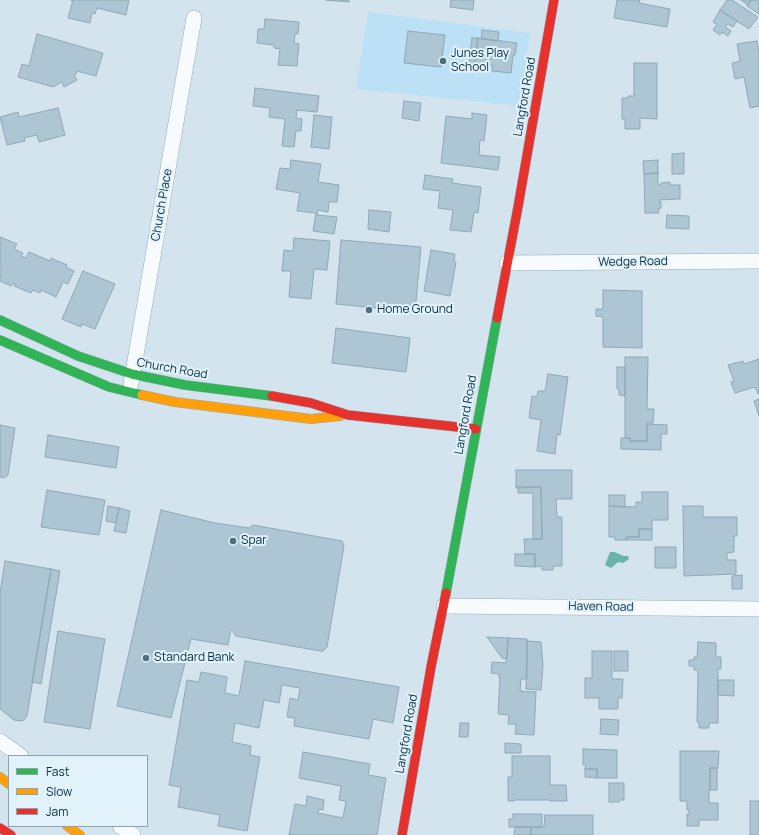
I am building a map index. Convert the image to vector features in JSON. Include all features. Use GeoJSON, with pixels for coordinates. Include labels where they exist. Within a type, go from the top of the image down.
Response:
{"type":"FeatureCollection","features":[{"type":"Feature","properties":{"kind":"main road","name":"Langford Road"},"geometry":{"type":"LineString","coordinates":[[402,835],[431,667],[444,606],[518,207],[554,0]]}},
{"type":"Feature","properties":{"kind":"main road","name":"Church Road"},"geometry":{"type":"LineString","coordinates":[[0,320],[78,356],[132,374],[185,385],[227,389],[310,403],[348,415],[476,429]]}},
{"type":"Feature","properties":{"kind":"main road","name":"Church Road"},"geometry":{"type":"LineString","coordinates":[[0,340],[109,387],[175,402],[311,419],[348,415]]}},
{"type":"Feature","properties":{"kind":"main road"},"geometry":{"type":"LineString","coordinates":[[0,777],[8,783]]}},
{"type":"Feature","properties":{"kind":"main road"},"geometry":{"type":"LineString","coordinates":[[68,827],[80,835]]}},
{"type":"Feature","properties":{"kind":"main road"},"geometry":{"type":"LineString","coordinates":[[0,828],[11,835]]}},
{"type":"Feature","properties":{"kind":"street","name":"Church Place"},"geometry":{"type":"LineString","coordinates":[[129,392],[194,18]]}},
{"type":"Feature","properties":{"kind":"street","name":"Wedge Road"},"geometry":{"type":"LineString","coordinates":[[507,263],[759,261]]}},
{"type":"Feature","properties":{"kind":"street","name":"Haven Road"},"geometry":{"type":"LineString","coordinates":[[444,606],[759,609]]}},
{"type":"Feature","properties":{"kind":"street"},"geometry":{"type":"LineString","coordinates":[[0,741],[20,755]]}},
{"type":"Feature","properties":{"kind":"street"},"geometry":{"type":"LineString","coordinates":[[121,827],[133,835]]}},
{"type":"Feature","properties":{"kind":"shaded area","name":"Junes Play School"},"geometry":{"type":"Polygon","coordinates":[[[368,12],[530,33],[520,106],[356,89],[368,12]]]}},
{"type":"Feature","properties":{"kind":"shaded area"},"geometry":{"type":"Polygon","coordinates":[[[610,552],[628,556],[629,559],[623,563],[618,562],[611,568],[605,565],[610,552]]]}},
{"type":"Feature","properties":{"kind":"building"},"geometry":{"type":"Polygon","coordinates":[[[73,0],[129,0],[126,15],[97,8],[95,14],[92,13],[90,23],[68,18],[73,0]]]}},
{"type":"Feature","properties":{"kind":"building"},"geometry":{"type":"Polygon","coordinates":[[[326,0],[349,0],[349,2],[326,0]]]}},
{"type":"Feature","properties":{"kind":"building"},"geometry":{"type":"Polygon","coordinates":[[[451,0],[474,0],[473,10],[450,7],[451,0]]]}},
{"type":"Feature","properties":{"kind":"building"},"geometry":{"type":"Polygon","coordinates":[[[617,0],[640,0],[639,3],[670,9],[667,27],[614,18],[617,0]]]}},
{"type":"Feature","properties":{"kind":"building"},"geometry":{"type":"Polygon","coordinates":[[[727,0],[732,0],[758,17],[749,29],[720,10],[727,0]]]}},
{"type":"Feature","properties":{"kind":"building"},"geometry":{"type":"Polygon","coordinates":[[[741,0],[751,0],[748,5],[741,0]]]}},
{"type":"Feature","properties":{"kind":"building"},"geometry":{"type":"Polygon","coordinates":[[[751,0],[759,0],[759,14],[747,6],[751,0]]]}},
{"type":"Feature","properties":{"kind":"building"},"geometry":{"type":"Polygon","coordinates":[[[720,10],[737,21],[733,27],[728,24],[725,27],[731,31],[728,36],[722,32],[720,35],[713,30],[717,24],[713,22],[720,10]]]}},
{"type":"Feature","properties":{"kind":"building"},"geometry":{"type":"Polygon","coordinates":[[[265,19],[299,22],[298,34],[295,34],[294,43],[299,44],[297,66],[278,65],[280,49],[274,48],[274,45],[257,43],[258,29],[264,29],[265,19]]]}},
{"type":"Feature","properties":{"kind":"building"},"geometry":{"type":"Polygon","coordinates":[[[482,30],[499,32],[498,41],[481,39],[482,30]]]}},
{"type":"Feature","properties":{"kind":"building"},"geometry":{"type":"Polygon","coordinates":[[[408,31],[445,35],[441,67],[404,63],[408,31]]]}},
{"type":"Feature","properties":{"kind":"building"},"geometry":{"type":"Polygon","coordinates":[[[37,34],[103,53],[96,76],[77,71],[74,75],[77,80],[64,87],[62,82],[53,87],[18,77],[22,64],[29,66],[37,34]]]}},
{"type":"Feature","properties":{"kind":"building"},"geometry":{"type":"Polygon","coordinates":[[[472,38],[478,38],[475,64],[469,63],[472,38]]]}},
{"type":"Feature","properties":{"kind":"building"},"geometry":{"type":"Polygon","coordinates":[[[478,38],[517,43],[515,55],[513,55],[511,73],[492,71],[493,65],[475,64],[478,38]]]}},
{"type":"Feature","properties":{"kind":"building"},"geometry":{"type":"Polygon","coordinates":[[[757,41],[759,54],[759,106],[750,108],[744,77],[735,79],[732,63],[740,61],[737,44],[757,41]]]}},
{"type":"Feature","properties":{"kind":"building"},"geometry":{"type":"Polygon","coordinates":[[[634,63],[657,63],[657,119],[640,118],[640,129],[625,129],[625,119],[622,119],[622,98],[634,96],[634,63]]]}},
{"type":"Feature","properties":{"kind":"building"},"geometry":{"type":"Polygon","coordinates":[[[255,88],[319,96],[317,112],[297,110],[296,118],[302,119],[301,131],[296,131],[294,147],[282,146],[285,119],[269,117],[270,108],[253,106],[255,88]]]}},
{"type":"Feature","properties":{"kind":"building"},"geometry":{"type":"Polygon","coordinates":[[[404,101],[421,103],[419,121],[402,118],[404,101]]]}},
{"type":"Feature","properties":{"kind":"building"},"geometry":{"type":"Polygon","coordinates":[[[58,108],[65,135],[39,142],[37,135],[24,138],[25,141],[7,145],[0,117],[18,112],[19,117],[58,108]]]}},
{"type":"Feature","properties":{"kind":"building"},"geometry":{"type":"Polygon","coordinates":[[[472,113],[487,115],[484,141],[480,140],[479,155],[500,157],[498,170],[441,163],[446,116],[472,119],[472,113]]]}},
{"type":"Feature","properties":{"kind":"building"},"geometry":{"type":"Polygon","coordinates":[[[314,115],[332,117],[329,149],[311,147],[314,115]]]}},
{"type":"Feature","properties":{"kind":"building"},"geometry":{"type":"Polygon","coordinates":[[[684,153],[684,174],[672,174],[672,154],[684,153]]]}},
{"type":"Feature","properties":{"kind":"building"},"geometry":{"type":"Polygon","coordinates":[[[291,160],[321,164],[318,182],[339,185],[337,202],[329,202],[328,212],[318,210],[317,215],[337,217],[334,234],[313,231],[316,213],[297,211],[300,193],[276,189],[280,168],[290,169],[291,160]]]}},
{"type":"Feature","properties":{"kind":"building"},"geometry":{"type":"Polygon","coordinates":[[[658,160],[658,173],[644,174],[643,161],[658,160]]]}},
{"type":"Feature","properties":{"kind":"building"},"geometry":{"type":"Polygon","coordinates":[[[658,173],[658,185],[661,185],[661,183],[670,182],[670,185],[680,185],[680,199],[659,200],[659,202],[661,202],[661,208],[658,209],[659,213],[645,213],[644,174],[658,173]]]}},
{"type":"Feature","properties":{"kind":"building"},"geometry":{"type":"Polygon","coordinates":[[[425,175],[453,179],[452,183],[481,187],[478,213],[474,212],[471,232],[450,230],[453,210],[438,208],[440,191],[423,189],[425,175]]]}},
{"type":"Feature","properties":{"kind":"building"},"geometry":{"type":"Polygon","coordinates":[[[369,210],[391,212],[389,232],[368,229],[369,210]]]}},
{"type":"Feature","properties":{"kind":"building"},"geometry":{"type":"Polygon","coordinates":[[[667,215],[689,216],[689,229],[666,228],[667,215]]]}},
{"type":"Feature","properties":{"kind":"building"},"geometry":{"type":"Polygon","coordinates":[[[0,237],[17,244],[14,249],[23,253],[21,256],[26,258],[29,252],[50,261],[51,258],[67,265],[66,267],[74,271],[68,284],[63,282],[56,297],[41,290],[40,293],[33,290],[31,293],[14,286],[15,284],[13,283],[11,286],[0,281],[2,271],[0,270],[0,237]]]}},
{"type":"Feature","properties":{"kind":"building"},"geometry":{"type":"Polygon","coordinates":[[[294,238],[330,241],[327,270],[314,269],[311,299],[289,297],[291,271],[282,271],[284,250],[293,251],[294,238]]]}},
{"type":"Feature","properties":{"kind":"building"},"geometry":{"type":"Polygon","coordinates":[[[341,240],[421,247],[415,312],[336,304],[341,240]]]}},
{"type":"Feature","properties":{"kind":"building"},"geometry":{"type":"Polygon","coordinates":[[[431,250],[455,254],[454,261],[456,262],[450,296],[424,291],[431,250]]]}},
{"type":"Feature","properties":{"kind":"building"},"geometry":{"type":"Polygon","coordinates":[[[83,271],[115,284],[95,329],[82,324],[81,327],[62,319],[83,271]]]}},
{"type":"Feature","properties":{"kind":"building"},"geometry":{"type":"Polygon","coordinates":[[[603,290],[642,291],[642,348],[603,347],[603,317],[596,316],[596,309],[603,309],[603,290]]]}},
{"type":"Feature","properties":{"kind":"building"},"geometry":{"type":"Polygon","coordinates":[[[336,328],[410,338],[406,372],[332,363],[336,328]]]}},
{"type":"Feature","properties":{"kind":"building"},"geometry":{"type":"Polygon","coordinates":[[[625,357],[648,357],[647,409],[654,409],[653,423],[647,423],[647,441],[630,441],[630,438],[625,438],[625,357]]]}},
{"type":"Feature","properties":{"kind":"building"},"geometry":{"type":"Polygon","coordinates":[[[759,359],[759,394],[755,387],[735,393],[731,382],[734,381],[728,365],[743,361],[744,364],[759,359]]]}},
{"type":"Feature","properties":{"kind":"building"},"geometry":{"type":"Polygon","coordinates":[[[617,367],[625,367],[625,396],[619,395],[619,389],[617,389],[617,367]]]}},
{"type":"Feature","properties":{"kind":"building"},"geometry":{"type":"Polygon","coordinates":[[[548,374],[568,377],[560,435],[557,434],[555,454],[537,451],[541,420],[529,418],[532,396],[537,397],[538,391],[545,391],[548,374]]]}},
{"type":"Feature","properties":{"kind":"building"},"geometry":{"type":"Polygon","coordinates":[[[759,399],[759,416],[754,401],[759,399]]]}},
{"type":"Feature","properties":{"kind":"building"},"geometry":{"type":"Polygon","coordinates":[[[647,424],[667,425],[667,434],[661,434],[661,450],[621,449],[621,438],[630,438],[630,441],[647,441],[647,424]]]}},
{"type":"Feature","properties":{"kind":"building"},"geometry":{"type":"Polygon","coordinates":[[[0,425],[15,428],[8,475],[4,478],[0,477],[0,425]]]}},
{"type":"Feature","properties":{"kind":"building"},"geometry":{"type":"Polygon","coordinates":[[[48,435],[119,447],[116,468],[45,457],[48,435]]]}},
{"type":"Feature","properties":{"kind":"building"},"geometry":{"type":"Polygon","coordinates":[[[516,470],[572,470],[572,499],[556,499],[557,517],[562,517],[562,566],[553,566],[553,570],[542,570],[542,566],[535,567],[535,554],[525,554],[524,539],[542,539],[541,487],[516,488],[516,470]]]}},
{"type":"Feature","properties":{"kind":"building"},"geometry":{"type":"Polygon","coordinates":[[[518,487],[541,487],[542,539],[533,539],[533,493],[518,493],[518,487]]]}},
{"type":"Feature","properties":{"kind":"building"},"geometry":{"type":"Polygon","coordinates":[[[47,490],[105,500],[99,535],[41,527],[47,490]]]}},
{"type":"Feature","properties":{"kind":"building"},"geometry":{"type":"Polygon","coordinates":[[[642,492],[668,492],[668,520],[652,520],[652,529],[639,529],[639,537],[626,537],[626,540],[615,540],[615,537],[609,537],[609,506],[636,507],[636,502],[642,502],[642,492]]]}},
{"type":"Feature","properties":{"kind":"building"},"geometry":{"type":"Polygon","coordinates":[[[609,495],[625,495],[625,507],[609,506],[609,495]]]}},
{"type":"Feature","properties":{"kind":"building"},"geometry":{"type":"Polygon","coordinates":[[[108,506],[119,508],[116,523],[106,521],[108,506]]]}},
{"type":"Feature","properties":{"kind":"building"},"geometry":{"type":"Polygon","coordinates":[[[683,506],[703,506],[703,517],[737,517],[737,536],[734,536],[734,552],[727,553],[727,560],[736,560],[736,574],[684,576],[683,506]]]}},
{"type":"Feature","properties":{"kind":"building"},"geometry":{"type":"Polygon","coordinates":[[[119,508],[130,511],[126,533],[114,531],[119,508]]]}},
{"type":"Feature","properties":{"kind":"building"},"geometry":{"type":"Polygon","coordinates":[[[161,510],[215,523],[249,528],[253,525],[342,541],[344,546],[327,647],[323,651],[320,651],[236,636],[231,629],[228,645],[191,639],[171,718],[117,706],[161,510]]]}},
{"type":"Feature","properties":{"kind":"building"},"geometry":{"type":"Polygon","coordinates":[[[639,529],[652,529],[652,540],[626,540],[626,537],[639,537],[639,529]]]}},
{"type":"Feature","properties":{"kind":"building"},"geometry":{"type":"Polygon","coordinates":[[[655,547],[676,547],[676,568],[655,568],[655,547]]]}},
{"type":"Feature","properties":{"kind":"building"},"geometry":{"type":"Polygon","coordinates":[[[515,554],[535,554],[535,567],[515,566],[515,554]]]}},
{"type":"Feature","properties":{"kind":"building"},"geometry":{"type":"Polygon","coordinates":[[[5,561],[51,569],[27,716],[24,720],[20,721],[14,720],[0,709],[0,593],[5,561]]]}},
{"type":"Feature","properties":{"kind":"building"},"geometry":{"type":"Polygon","coordinates":[[[51,569],[60,571],[41,684],[32,682],[51,569]]]}},
{"type":"Feature","properties":{"kind":"building"},"geometry":{"type":"Polygon","coordinates":[[[742,575],[742,589],[732,589],[732,576],[742,575]]]}},
{"type":"Feature","properties":{"kind":"building"},"geometry":{"type":"Polygon","coordinates":[[[58,631],[105,639],[90,729],[44,722],[58,631]]]}},
{"type":"Feature","properties":{"kind":"building"},"geometry":{"type":"Polygon","coordinates":[[[487,637],[508,638],[507,659],[502,658],[487,637]]]}},
{"type":"Feature","properties":{"kind":"building"},"geometry":{"type":"Polygon","coordinates":[[[508,638],[527,639],[527,679],[521,679],[520,691],[536,692],[534,735],[515,734],[516,724],[508,724],[509,715],[498,714],[500,678],[499,674],[491,673],[492,662],[506,663],[508,638]]]}},
{"type":"Feature","properties":{"kind":"building"},"geometry":{"type":"Polygon","coordinates":[[[527,641],[541,642],[543,665],[541,690],[526,689],[527,641]]]}},
{"type":"Feature","properties":{"kind":"building"},"geometry":{"type":"Polygon","coordinates":[[[698,642],[716,643],[716,657],[721,657],[721,669],[718,669],[718,723],[709,723],[709,728],[699,728],[699,722],[697,722],[698,670],[694,670],[694,666],[689,666],[689,660],[694,660],[694,657],[697,657],[698,642]]]}},
{"type":"Feature","properties":{"kind":"building"},"geometry":{"type":"Polygon","coordinates":[[[592,651],[612,651],[612,679],[623,679],[622,698],[618,698],[618,709],[599,709],[599,698],[585,698],[585,678],[592,678],[592,651]]]}},
{"type":"Feature","properties":{"kind":"building"},"geometry":{"type":"Polygon","coordinates":[[[614,651],[628,651],[628,671],[614,671],[614,651]]]}},
{"type":"Feature","properties":{"kind":"building"},"geometry":{"type":"Polygon","coordinates":[[[245,661],[399,687],[393,723],[373,719],[369,739],[294,726],[295,718],[287,717],[290,698],[298,700],[300,688],[282,685],[279,703],[264,700],[259,728],[235,723],[232,742],[251,746],[250,755],[260,757],[247,831],[218,826],[220,815],[178,807],[181,787],[169,785],[187,680],[199,682],[201,672],[227,677],[225,693],[239,696],[245,661]]]}},
{"type":"Feature","properties":{"kind":"building"},"geometry":{"type":"Polygon","coordinates":[[[718,680],[734,680],[734,696],[718,695],[718,680]]]}},
{"type":"Feature","properties":{"kind":"building"},"geometry":{"type":"Polygon","coordinates":[[[601,719],[619,720],[618,735],[600,734],[601,719]]]}},
{"type":"Feature","properties":{"kind":"building"},"geometry":{"type":"Polygon","coordinates":[[[460,723],[469,723],[468,737],[459,737],[460,723]]]}},
{"type":"Feature","properties":{"kind":"building"},"geometry":{"type":"Polygon","coordinates":[[[505,743],[521,744],[521,753],[505,753],[505,743]]]}},
{"type":"Feature","properties":{"kind":"building"},"geometry":{"type":"Polygon","coordinates":[[[583,749],[617,750],[617,778],[597,778],[597,769],[585,769],[586,765],[583,765],[583,749]]]}},
{"type":"Feature","properties":{"kind":"building"},"geometry":{"type":"Polygon","coordinates":[[[680,751],[719,751],[718,768],[710,768],[709,790],[709,803],[718,803],[718,820],[699,820],[699,826],[687,826],[687,814],[689,815],[689,810],[687,810],[687,801],[680,801],[680,751]]]}},
{"type":"Feature","properties":{"kind":"building"},"geometry":{"type":"Polygon","coordinates":[[[303,752],[370,764],[368,775],[386,778],[377,835],[289,835],[295,804],[306,806],[307,796],[324,800],[323,810],[319,809],[318,813],[343,818],[346,801],[339,800],[341,786],[299,778],[303,752]]]}},
{"type":"Feature","properties":{"kind":"building"},"geometry":{"type":"Polygon","coordinates":[[[512,756],[550,756],[550,785],[566,785],[567,801],[508,801],[508,777],[512,777],[512,756]]]}},
{"type":"Feature","properties":{"kind":"building"},"geometry":{"type":"Polygon","coordinates":[[[710,768],[717,768],[717,790],[710,790],[710,768]]]}},
{"type":"Feature","properties":{"kind":"building"},"geometry":{"type":"Polygon","coordinates":[[[585,769],[597,769],[597,778],[585,777],[585,769]]]}},
{"type":"Feature","properties":{"kind":"building"},"geometry":{"type":"Polygon","coordinates":[[[609,783],[624,783],[624,800],[619,800],[619,802],[609,802],[609,783]]]}},
{"type":"Feature","properties":{"kind":"building"},"geometry":{"type":"Polygon","coordinates":[[[750,801],[759,801],[759,835],[750,835],[750,801]]]}},
{"type":"Feature","properties":{"kind":"building"},"geometry":{"type":"Polygon","coordinates":[[[513,814],[542,814],[542,827],[509,827],[509,819],[513,819],[513,814]]]}},
{"type":"Feature","properties":{"kind":"building"},"geometry":{"type":"Polygon","coordinates":[[[545,815],[593,815],[593,835],[531,835],[531,827],[544,827],[545,815]]]}},
{"type":"Feature","properties":{"kind":"building"},"geometry":{"type":"Polygon","coordinates":[[[515,827],[531,827],[531,835],[514,835],[515,827]]]}},
{"type":"Feature","properties":{"kind":"traffic: fast"},"geometry":{"type":"LineString","coordinates":[[446,593],[497,318]]}},
{"type":"Feature","properties":{"kind":"traffic: fast"},"geometry":{"type":"LineString","coordinates":[[0,320],[78,356],[132,374],[185,385],[272,396]]}},
{"type":"Feature","properties":{"kind":"traffic: fast"},"geometry":{"type":"LineString","coordinates":[[0,340],[109,387],[142,395]]}},
{"type":"Feature","properties":{"kind":"traffic: slow"},"geometry":{"type":"LineString","coordinates":[[142,395],[175,402],[311,419],[340,416]]}},
{"type":"Feature","properties":{"kind":"traffic: slow"},"geometry":{"type":"LineString","coordinates":[[0,777],[8,783]]}},
{"type":"Feature","properties":{"kind":"traffic: slow"},"geometry":{"type":"LineString","coordinates":[[68,827],[80,835]]}},
{"type":"Feature","properties":{"kind":"traffic: jam"},"geometry":{"type":"LineString","coordinates":[[497,318],[554,0]]}},
{"type":"Feature","properties":{"kind":"traffic: jam"},"geometry":{"type":"LineString","coordinates":[[272,396],[311,403],[348,415],[476,429]]}},
{"type":"Feature","properties":{"kind":"traffic: jam"},"geometry":{"type":"LineString","coordinates":[[402,835],[431,667],[446,593]]}},
{"type":"Feature","properties":{"kind":"traffic: jam"},"geometry":{"type":"LineString","coordinates":[[0,828],[11,835]]}},
{"type":"Feature","properties":{"kind":"place","name":"Junes Play School"},"geometry":{"type":"Point","coordinates":[443,61]}},
{"type":"Feature","properties":{"kind":"place","name":"Home Ground"},"geometry":{"type":"Point","coordinates":[369,310]}},
{"type":"Feature","properties":{"kind":"place","name":"Spar"},"geometry":{"type":"Point","coordinates":[233,541]}},
{"type":"Feature","properties":{"kind":"place","name":"Standard Bank"},"geometry":{"type":"Point","coordinates":[146,658]}}]}
